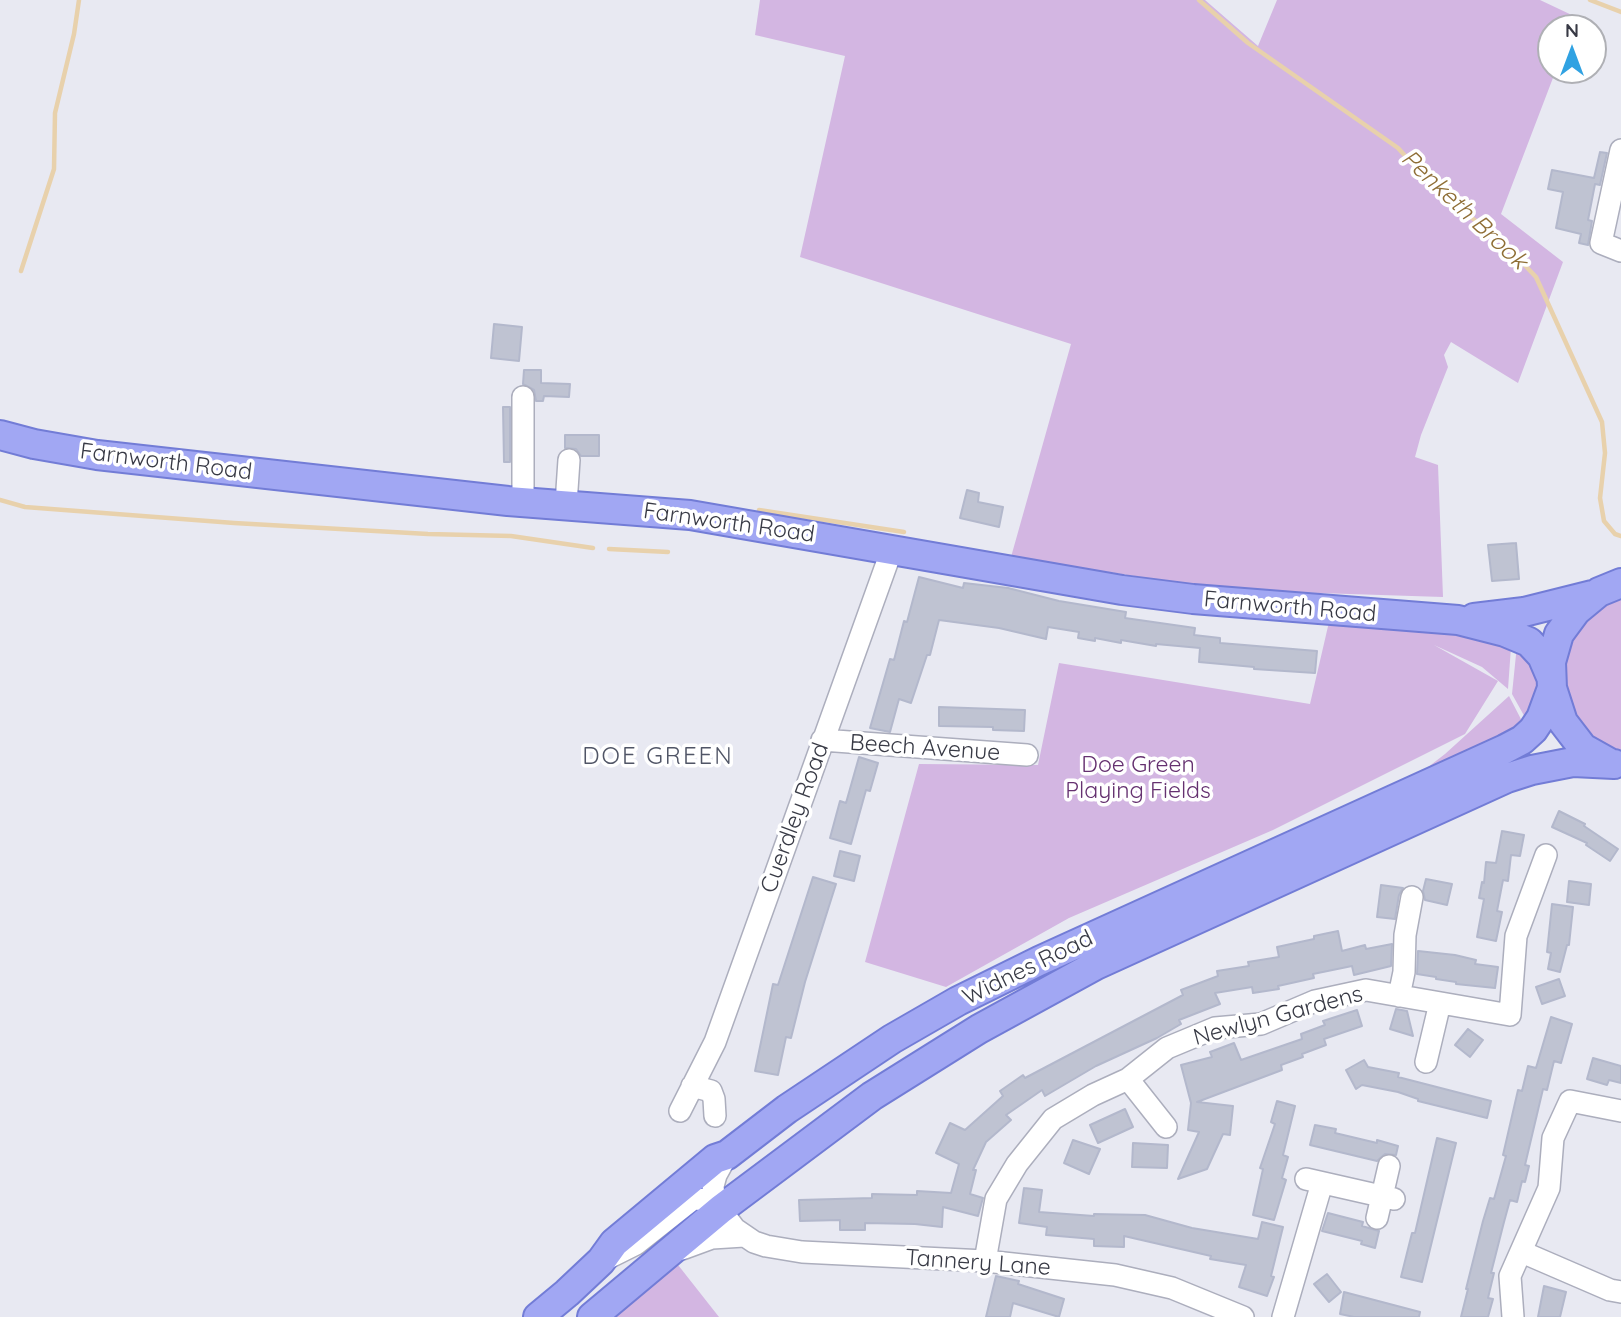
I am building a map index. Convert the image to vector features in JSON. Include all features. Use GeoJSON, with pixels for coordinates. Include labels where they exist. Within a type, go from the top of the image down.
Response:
{"type":"FeatureCollection","features":[{"type":"Feature","properties":{"kind":"main road","name":"Farnworth Road"},"geometry":{"type":"LineString","coordinates":[[0,435],[97,455],[523,502],[690,515],[1122,590],[1193,599],[1458,620],[1506,632],[1529,642],[1542,656],[1552,682]]}},
{"type":"Feature","properties":{"kind":"main road"},"geometry":{"type":"LineString","coordinates":[[1617,764],[1583,748],[1572,736],[1563,722],[1552,682],[1551,662],[1559,634],[1576,611],[1595,595],[1621,583]]}},
{"type":"Feature","properties":{"kind":"main road","name":"Farnworth Road"},"geometry":{"type":"LineString","coordinates":[[1458,620],[1524,612],[1595,595]]}},
{"type":"Feature","properties":{"kind":"main road","name":"Widnes Road"},"geometry":{"type":"LineString","coordinates":[[538,1317],[601,1261],[614,1243],[663,1201],[715,1159],[727,1155],[843,1070],[958,1001],[1522,740],[1541,718],[1552,682]]}},
{"type":"Feature","properties":{"kind":"main road","name":"Widnes Road"},"geometry":{"type":"LineString","coordinates":[[592,1317],[721,1209],[872,1096],[979,1029],[1096,965],[1507,778],[1531,770],[1573,762],[1617,764]]}},
{"type":"Feature","properties":{"kind":"street"},"geometry":{"type":"LineString","coordinates":[[1621,150],[1601,243],[1621,251]]}},
{"type":"Feature","properties":{"kind":"street"},"geometry":{"type":"LineString","coordinates":[[523,397],[523,502]]}},
{"type":"Feature","properties":{"kind":"street"},"geometry":{"type":"LineString","coordinates":[[566,504],[569,460]]}},
{"type":"Feature","properties":{"kind":"street","name":"Cuerdley Road"},"geometry":{"type":"LineString","coordinates":[[680,1111],[715,1042],[892,549]]}},
{"type":"Feature","properties":{"kind":"street","name":"Beech Avenue"},"geometry":{"type":"LineString","coordinates":[[822,740],[1027,755]]}},
{"type":"Feature","properties":{"kind":"street","name":"Newlyn Gardens"},"geometry":{"type":"LineString","coordinates":[[985,1261],[996,1199],[1024,1155],[1053,1119],[1093,1095],[1128,1079],[1167,1048],[1215,1028],[1261,1024],[1315,1001],[1366,990],[1510,1015],[1516,936],[1546,855]]}},
{"type":"Feature","properties":{"kind":"street"},"geometry":{"type":"LineString","coordinates":[[1399,996],[1412,897]]}},
{"type":"Feature","properties":{"kind":"street"},"geometry":{"type":"LineString","coordinates":[[1426,1062],[1440,1003]]}},
{"type":"Feature","properties":{"kind":"street"},"geometry":{"type":"LineString","coordinates":[[1128,1079],[1166,1127]]}},
{"type":"Feature","properties":{"kind":"street"},"geometry":{"type":"LineString","coordinates":[[692,1086],[710,1091],[715,1100],[715,1116]]}},
{"type":"Feature","properties":{"kind":"street"},"geometry":{"type":"LineString","coordinates":[[1513,1317],[1510,1276],[1549,1188],[1553,1138],[1570,1101],[1621,1111]]}},
{"type":"Feature","properties":{"kind":"street"},"geometry":{"type":"LineString","coordinates":[[721,1209],[714,1196],[713,1186],[727,1155]]}},
{"type":"Feature","properties":{"kind":"street"},"geometry":{"type":"LineString","coordinates":[[1377,1218],[1388,1198],[1389,1166]]}},
{"type":"Feature","properties":{"kind":"street"},"geometry":{"type":"LineString","coordinates":[[1283,1317],[1314,1181],[1388,1198]]}},
{"type":"Feature","properties":{"kind":"street"},"geometry":{"type":"LineString","coordinates":[[601,1261],[636,1244],[693,1199],[711,1200],[721,1209]]}},
{"type":"Feature","properties":{"kind":"street","name":"Tannery Lane"},"geometry":{"type":"LineString","coordinates":[[721,1209],[744,1236],[766,1246],[802,1252],[985,1261],[1077,1270],[1144,1281],[1192,1296],[1243,1317]]}},
{"type":"Feature","properties":{"kind":"street"},"geometry":{"type":"LineString","coordinates":[[659,1260],[712,1238],[744,1236]]}},
{"type":"Feature","properties":{"kind":"street"},"geometry":{"type":"LineString","coordinates":[[1522,1252],[1610,1290],[1621,1292]]}},
{"type":"Feature","properties":{"kind":"green space"},"geometry":{"type":"Polygon","coordinates":[[[760,0],[1205,0],[1258,46],[1277,0],[1540,0],[1570,14],[1537,14],[1537,84],[1551,84],[1501,214],[1563,262],[1518,383],[1451,342],[1444,355],[1448,367],[1415,457],[1438,465],[1443,597],[1225,590],[1011,557],[1071,344],[800,257],[845,56],[755,35],[760,0]]]}},
{"type":"Feature","properties":{"kind":"green space"},"geometry":{"type":"Polygon","coordinates":[[[1621,594],[1621,755],[1582,732],[1562,684],[1568,640],[1599,605],[1621,594]]]}},
{"type":"Feature","properties":{"kind":"green space","name":"Doe Green Playing Fields"},"geometry":{"type":"Polygon","coordinates":[[[1329,622],[1397,630],[1398,624],[1447,629],[1511,647],[1508,689],[1482,667],[1434,645],[1498,681],[1465,734],[1273,830],[1069,918],[946,987],[865,962],[919,764],[1038,765],[1059,663],[1310,704],[1329,622]]]}},
{"type":"Feature","properties":{"kind":"green space"},"geometry":{"type":"Polygon","coordinates":[[[1517,645],[1541,679],[1527,721],[1512,694],[1517,645]]]}},
{"type":"Feature","properties":{"kind":"green space"},"geometry":{"type":"Polygon","coordinates":[[[1509,696],[1524,725],[1423,771],[1445,754],[1509,696]]]}},
{"type":"Feature","properties":{"kind":"green space"},"geometry":{"type":"Polygon","coordinates":[[[671,1256],[719,1317],[602,1317],[671,1256]]]}},
{"type":"Feature","properties":{"kind":"building"},"geometry":{"type":"Polygon","coordinates":[[[1600,152],[1607,153],[1600,185],[1595,184],[1588,220],[1592,221],[1588,245],[1579,243],[1581,234],[1556,228],[1563,192],[1548,189],[1552,170],[1594,178],[1600,152]]]}},
{"type":"Feature","properties":{"kind":"building"},"geometry":{"type":"Polygon","coordinates":[[[494,324],[522,327],[519,361],[491,358],[494,324]]]}},
{"type":"Feature","properties":{"kind":"building"},"geometry":{"type":"Polygon","coordinates":[[[524,370],[541,370],[541,383],[570,384],[569,397],[544,396],[543,401],[536,401],[534,390],[523,384],[524,370]]]}},
{"type":"Feature","properties":{"kind":"building"},"geometry":{"type":"Polygon","coordinates":[[[503,407],[510,407],[510,462],[504,462],[503,407]]]}},
{"type":"Feature","properties":{"kind":"building"},"geometry":{"type":"Polygon","coordinates":[[[565,435],[599,435],[599,456],[581,456],[576,449],[565,448],[565,435]]]}},
{"type":"Feature","properties":{"kind":"building"},"geometry":{"type":"Polygon","coordinates":[[[967,490],[979,493],[978,502],[1003,507],[999,527],[960,518],[967,490]]]}},
{"type":"Feature","properties":{"kind":"building"},"geometry":{"type":"Polygon","coordinates":[[[1516,543],[1519,579],[1492,581],[1488,545],[1516,543]]]}},
{"type":"Feature","properties":{"kind":"building"},"geometry":{"type":"Polygon","coordinates":[[[919,577],[963,588],[964,583],[1008,588],[1059,601],[1126,612],[1125,618],[1195,628],[1194,635],[1220,638],[1220,643],[1317,651],[1315,673],[1199,662],[1200,648],[1156,646],[1121,640],[1121,643],[1095,638],[1095,641],[1078,638],[1079,632],[1048,627],[1046,639],[999,628],[939,620],[930,655],[927,655],[911,703],[899,699],[890,732],[870,728],[890,659],[894,660],[904,621],[907,622],[919,577]]]}},
{"type":"Feature","properties":{"kind":"building"},"geometry":{"type":"Polygon","coordinates":[[[939,707],[1025,710],[1024,731],[993,730],[993,727],[939,726],[939,707]]]}},
{"type":"Feature","properties":{"kind":"building"},"geometry":{"type":"Polygon","coordinates":[[[859,757],[878,763],[870,791],[866,790],[851,844],[830,838],[840,801],[846,803],[859,757]]]}},
{"type":"Feature","properties":{"kind":"building"},"geometry":{"type":"Polygon","coordinates":[[[1559,811],[1585,824],[1584,826],[1618,849],[1610,861],[1586,845],[1587,843],[1552,827],[1559,811]]]}},
{"type":"Feature","properties":{"kind":"building"},"geometry":{"type":"Polygon","coordinates":[[[1502,831],[1524,835],[1520,856],[1511,855],[1508,881],[1503,880],[1497,911],[1502,912],[1496,941],[1477,937],[1484,899],[1479,898],[1486,862],[1496,863],[1502,831]]]}},
{"type":"Feature","properties":{"kind":"building"},"geometry":{"type":"Polygon","coordinates":[[[840,851],[860,856],[854,881],[834,876],[840,851]]]}},
{"type":"Feature","properties":{"kind":"building"},"geometry":{"type":"Polygon","coordinates":[[[813,877],[836,884],[805,982],[791,1038],[786,1037],[778,1075],[755,1071],[773,984],[778,985],[813,877]]]}},
{"type":"Feature","properties":{"kind":"building"},"geometry":{"type":"Polygon","coordinates":[[[1426,879],[1452,884],[1447,905],[1425,900],[1423,891],[1426,879]]]}},
{"type":"Feature","properties":{"kind":"building"},"geometry":{"type":"Polygon","coordinates":[[[1569,881],[1591,884],[1589,905],[1567,902],[1569,881]]]}},
{"type":"Feature","properties":{"kind":"building"},"geometry":{"type":"Polygon","coordinates":[[[1381,885],[1403,888],[1399,895],[1395,919],[1377,917],[1381,885]]]}},
{"type":"Feature","properties":{"kind":"building"},"geometry":{"type":"Polygon","coordinates":[[[1552,904],[1573,907],[1569,945],[1560,972],[1548,969],[1552,904]]]}},
{"type":"Feature","properties":{"kind":"building"},"geometry":{"type":"Polygon","coordinates":[[[1338,931],[1342,951],[1365,945],[1366,949],[1392,944],[1391,966],[1354,975],[1352,966],[1313,974],[1314,978],[1278,986],[1279,989],[1253,993],[1252,987],[1215,993],[1220,1004],[1179,1020],[1181,1024],[1157,1038],[1096,1066],[1045,1096],[1042,1090],[1006,1115],[1011,1120],[986,1142],[973,1170],[976,1170],[970,1194],[983,1198],[978,1216],[943,1207],[942,1227],[865,1223],[865,1230],[840,1230],[840,1220],[800,1221],[799,1200],[872,1198],[872,1194],[917,1195],[917,1191],[951,1193],[959,1164],[936,1153],[950,1123],[965,1130],[1003,1096],[1000,1091],[1023,1075],[1025,1078],[1183,995],[1181,990],[1218,976],[1217,971],[1249,966],[1248,962],[1279,957],[1277,947],[1338,931]]]}},
{"type":"Feature","properties":{"kind":"building"},"geometry":{"type":"Polygon","coordinates":[[[1418,951],[1455,955],[1476,960],[1475,964],[1498,967],[1495,988],[1456,984],[1417,974],[1418,951]]]}},
{"type":"Feature","properties":{"kind":"building"},"geometry":{"type":"Polygon","coordinates":[[[1559,979],[1565,996],[1542,1004],[1536,987],[1559,979]]]}},
{"type":"Feature","properties":{"kind":"building"},"geometry":{"type":"Polygon","coordinates":[[[1396,1009],[1407,1011],[1413,1036],[1390,1029],[1396,1009]]]}},
{"type":"Feature","properties":{"kind":"building"},"geometry":{"type":"Polygon","coordinates":[[[1357,1010],[1362,1026],[1324,1039],[1326,1045],[1281,1065],[1282,1070],[1197,1102],[1233,1106],[1230,1135],[1223,1134],[1207,1169],[1178,1179],[1199,1132],[1188,1130],[1191,1103],[1181,1065],[1212,1057],[1210,1052],[1234,1043],[1241,1060],[1302,1039],[1301,1034],[1325,1025],[1323,1021],[1357,1010]]]}},
{"type":"Feature","properties":{"kind":"building"},"geometry":{"type":"Polygon","coordinates":[[[1551,1017],[1572,1024],[1561,1063],[1554,1061],[1547,1090],[1543,1089],[1525,1165],[1529,1166],[1525,1182],[1522,1181],[1517,1202],[1510,1200],[1491,1273],[1494,1273],[1488,1298],[1493,1299],[1488,1317],[1461,1317],[1483,1221],[1490,1198],[1494,1199],[1506,1156],[1503,1155],[1518,1090],[1522,1091],[1528,1066],[1536,1068],[1551,1017]]]}},
{"type":"Feature","properties":{"kind":"building"},"geometry":{"type":"Polygon","coordinates":[[[1468,1029],[1483,1040],[1470,1057],[1455,1045],[1468,1029]]]}},
{"type":"Feature","properties":{"kind":"building"},"geometry":{"type":"Polygon","coordinates":[[[1593,1058],[1621,1066],[1621,1083],[1609,1080],[1607,1085],[1587,1079],[1593,1058]]]}},
{"type":"Feature","properties":{"kind":"building"},"geometry":{"type":"Polygon","coordinates":[[[1364,1060],[1368,1067],[1399,1073],[1398,1077],[1491,1101],[1487,1118],[1418,1101],[1398,1092],[1362,1085],[1356,1089],[1346,1070],[1364,1060]]]}},
{"type":"Feature","properties":{"kind":"building"},"geometry":{"type":"Polygon","coordinates":[[[1277,1101],[1295,1106],[1283,1155],[1288,1157],[1282,1178],[1286,1180],[1274,1220],[1253,1215],[1263,1169],[1260,1168],[1275,1124],[1271,1122],[1277,1101]]]}},
{"type":"Feature","properties":{"kind":"building"},"geometry":{"type":"Polygon","coordinates":[[[1125,1109],[1133,1127],[1098,1143],[1090,1125],[1125,1109]]]}},
{"type":"Feature","properties":{"kind":"building"},"geometry":{"type":"Polygon","coordinates":[[[1315,1125],[1336,1129],[1335,1133],[1398,1146],[1396,1155],[1385,1154],[1377,1161],[1310,1145],[1315,1125]]]}},
{"type":"Feature","properties":{"kind":"building"},"geometry":{"type":"Polygon","coordinates":[[[1437,1138],[1456,1143],[1422,1282],[1401,1277],[1412,1233],[1415,1233],[1437,1138]]]}},
{"type":"Feature","properties":{"kind":"building"},"geometry":{"type":"Polygon","coordinates":[[[1073,1140],[1100,1149],[1089,1174],[1064,1163],[1073,1140]]]}},
{"type":"Feature","properties":{"kind":"building"},"geometry":{"type":"Polygon","coordinates":[[[1133,1143],[1168,1145],[1167,1168],[1132,1167],[1133,1143]]]}},
{"type":"Feature","properties":{"kind":"building"},"geometry":{"type":"Polygon","coordinates":[[[1024,1188],[1042,1190],[1039,1212],[1094,1216],[1145,1215],[1192,1228],[1258,1239],[1262,1222],[1283,1227],[1271,1276],[1274,1277],[1267,1296],[1239,1287],[1246,1265],[1210,1259],[1211,1256],[1124,1236],[1124,1247],[1094,1246],[1094,1239],[1046,1235],[1047,1227],[1019,1223],[1024,1188]]]}},
{"type":"Feature","properties":{"kind":"building"},"geometry":{"type":"Polygon","coordinates":[[[1328,1213],[1363,1222],[1362,1226],[1379,1231],[1375,1248],[1361,1244],[1362,1241],[1322,1231],[1328,1213]]]}},
{"type":"Feature","properties":{"kind":"building"},"geometry":{"type":"Polygon","coordinates":[[[1327,1274],[1341,1292],[1329,1302],[1314,1284],[1327,1274]]]}},
{"type":"Feature","properties":{"kind":"building"},"geometry":{"type":"Polygon","coordinates":[[[996,1276],[1019,1281],[1018,1284],[1064,1299],[1059,1317],[1013,1303],[1010,1317],[986,1317],[996,1276]]]}},
{"type":"Feature","properties":{"kind":"building"},"geometry":{"type":"Polygon","coordinates":[[[1544,1286],[1566,1292],[1560,1317],[1538,1317],[1544,1286]]]}},
{"type":"Feature","properties":{"kind":"building"},"geometry":{"type":"Polygon","coordinates":[[[1344,1292],[1420,1312],[1419,1317],[1354,1317],[1340,1314],[1344,1292]]]}},
{"type":"Feature","properties":{"kind":"waterway"},"geometry":{"type":"LineString","coordinates":[[21,271],[54,169],[55,113],[74,34],[79,0]]}},
{"type":"Feature","properties":{"kind":"waterway","name":"Penketh Brook"},"geometry":{"type":"LineString","coordinates":[[1199,0],[1248,43],[1398,148],[1443,197],[1498,237],[1536,277],[1602,422],[1605,453],[1600,498],[1604,521],[1615,534],[1621,536]]}},
{"type":"Feature","properties":{"kind":"waterway"},"geometry":{"type":"LineString","coordinates":[[1590,0],[1621,12]]}},
{"type":"Feature","properties":{"kind":"waterway"},"geometry":{"type":"LineString","coordinates":[[0,500],[25,507],[234,523],[511,536],[593,548]]}},
{"type":"Feature","properties":{"kind":"waterway"},"geometry":{"type":"LineString","coordinates":[[759,510],[904,532]]}},
{"type":"Feature","properties":{"kind":"waterway"},"geometry":{"type":"LineString","coordinates":[[609,549],[668,552]]}},
{"type":"Feature","properties":{"kind":"district","name":"DOE GREEN"},"geometry":{"type":"Point","coordinates":[658,757]}}]}
